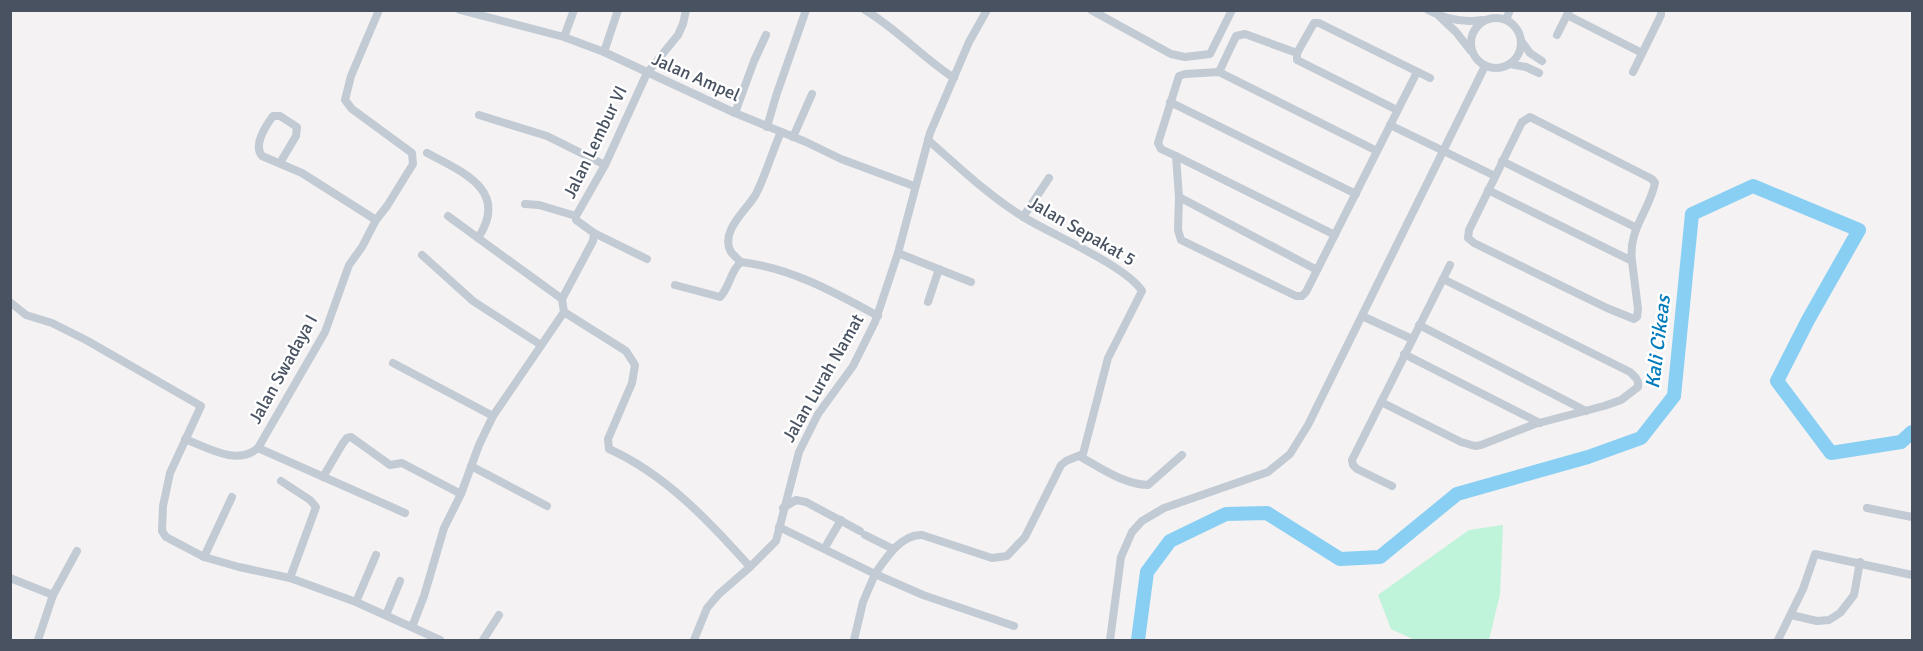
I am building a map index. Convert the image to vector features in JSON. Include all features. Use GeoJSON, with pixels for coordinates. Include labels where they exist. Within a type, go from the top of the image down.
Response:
{"type":"FeatureCollection","features":[{"type":"Feature","properties":{"kind":"street","name":"Jalan Swadaya I"},"geometry":{"type":"LineString","coordinates":[[185,439],[232,457],[249,455],[258,448],[325,332],[349,265],[362,248],[376,220],[413,164],[412,153],[346,104],[345,96],[351,76],[379,10]]}},
{"type":"Feature","properties":{"kind":"street","name":"Jalan Ampel"},"geometry":{"type":"LineString","coordinates":[[460,10],[490,14],[604,52],[841,159],[914,186]]}},
{"type":"Feature","properties":{"kind":"street"},"geometry":{"type":"LineString","coordinates":[[564,37],[574,10]]}},
{"type":"Feature","properties":{"kind":"street"},"geometry":{"type":"LineString","coordinates":[[604,52],[618,10]]}},
{"type":"Feature","properties":{"kind":"street","name":"Jalan Lembur VI"},"geometry":{"type":"LineString","coordinates":[[647,259],[594,233],[576,220],[576,216],[605,165],[647,73],[678,35],[686,10]]}},
{"type":"Feature","properties":{"kind":"street"},"geometry":{"type":"LineString","coordinates":[[767,127],[806,10]]}},
{"type":"Feature","properties":{"kind":"street"},"geometry":{"type":"LineString","coordinates":[[865,10],[883,22],[923,57],[954,78]]}},
{"type":"Feature","properties":{"kind":"street","name":"Jalan Lurah Namat"},"geometry":{"type":"LineString","coordinates":[[694,640],[707,608],[776,541],[799,452],[818,414],[853,366],[878,316],[898,253],[928,140],[969,42],[987,10]]}},
{"type":"Feature","properties":{"kind":"street"},"geometry":{"type":"LineString","coordinates":[[1091,10],[1171,54],[1185,57],[1210,54],[1232,10]]}},
{"type":"Feature","properties":{"kind":"street"},"geometry":{"type":"LineString","coordinates":[[1428,10],[1456,32],[1476,60],[1485,66],[1502,68],[1517,57],[1521,40],[1519,32],[1506,20],[1496,17],[1461,21],[1438,16]]}},
{"type":"Feature","properties":{"kind":"street"},"geometry":{"type":"LineString","coordinates":[[1506,20],[1510,10]]}},
{"type":"Feature","properties":{"kind":"street"},"geometry":{"type":"LineString","coordinates":[[1633,72],[1661,15],[1661,10]]}},
{"type":"Feature","properties":{"kind":"street"},"geometry":{"type":"LineString","coordinates":[[1557,35],[1568,13],[1642,53]]}},
{"type":"Feature","properties":{"kind":"street"},"geometry":{"type":"LineString","coordinates":[[1471,52],[1472,32],[1486,19]]}},
{"type":"Feature","properties":{"kind":"street"},"geometry":{"type":"LineString","coordinates":[[1397,110],[1297,60],[1297,53],[1314,23],[1319,23],[1430,78]]}},
{"type":"Feature","properties":{"kind":"street"},"geometry":{"type":"LineString","coordinates":[[1219,72],[1236,36],[1240,34],[1297,53]]}},
{"type":"Feature","properties":{"kind":"street"},"geometry":{"type":"LineString","coordinates":[[735,113],[766,35]]}},
{"type":"Feature","properties":{"kind":"street"},"geometry":{"type":"LineString","coordinates":[[1521,40],[1530,53],[1542,61]]}},
{"type":"Feature","properties":{"kind":"street"},"geometry":{"type":"LineString","coordinates":[[1510,64],[1526,66],[1539,73]]}},
{"type":"Feature","properties":{"kind":"street"},"geometry":{"type":"LineString","coordinates":[[1110,640],[1121,557],[1132,532],[1142,521],[1164,508],[1268,472],[1290,454],[1308,425],[1485,66]]}},
{"type":"Feature","properties":{"kind":"street"},"geometry":{"type":"LineString","coordinates":[[1335,235],[1161,149],[1158,143],[1179,76],[1219,72],[1377,151]]}},
{"type":"Feature","properties":{"kind":"street"},"geometry":{"type":"LineString","coordinates":[[1176,156],[1179,197],[1178,230],[1181,240],[1296,296],[1302,296],[1417,72]]}},
{"type":"Feature","properties":{"kind":"street"},"geometry":{"type":"LineString","coordinates":[[793,137],[812,94]]}},
{"type":"Feature","properties":{"kind":"street"},"geometry":{"type":"LineString","coordinates":[[1170,102],[1356,194]]}},
{"type":"Feature","properties":{"kind":"street"},"geometry":{"type":"LineString","coordinates":[[479,115],[548,136],[605,165]]}},
{"type":"Feature","properties":{"kind":"street"},"geometry":{"type":"LineString","coordinates":[[280,164],[296,136],[297,127],[279,116],[273,116],[258,146],[262,156],[280,164],[302,173],[376,220]]}},
{"type":"Feature","properties":{"kind":"street"},"geometry":{"type":"LineString","coordinates":[[1527,117],[1532,117],[1652,179],[1655,183],[1653,190],[1635,227],[1630,249],[1638,312],[1635,319],[1581,296],[1471,241],[1468,237],[1469,230],[1502,161],[1522,122],[1527,117]]}},
{"type":"Feature","properties":{"kind":"street"},"geometry":{"type":"LineString","coordinates":[[1390,125],[1495,176]]}},
{"type":"Feature","properties":{"kind":"street"},"geometry":{"type":"LineString","coordinates":[[780,132],[755,195],[737,217],[731,231],[729,244],[731,252],[741,262],[758,264],[800,276],[878,316]]}},
{"type":"Feature","properties":{"kind":"street","name":"Jalan Sepakat 5"},"geometry":{"type":"LineString","coordinates":[[854,640],[863,602],[875,574],[893,549],[915,535],[922,535],[992,558],[1007,556],[1025,537],[1061,465],[1083,453],[1108,358],[1142,291],[1136,281],[1023,217],[983,188],[928,140]]}},
{"type":"Feature","properties":{"kind":"street"},"geometry":{"type":"LineString","coordinates":[[427,153],[472,178],[484,190],[488,211],[486,225],[478,238]]}},
{"type":"Feature","properties":{"kind":"street"},"geometry":{"type":"LineString","coordinates":[[1502,161],[1635,227]]}},
{"type":"Feature","properties":{"kind":"street"},"geometry":{"type":"LineString","coordinates":[[1023,217],[1049,178]]}},
{"type":"Feature","properties":{"kind":"street"},"geometry":{"type":"LineString","coordinates":[[1488,190],[1632,261]]}},
{"type":"Feature","properties":{"kind":"street"},"geometry":{"type":"LineString","coordinates":[[1179,197],[1317,270]]}},
{"type":"Feature","properties":{"kind":"street"},"geometry":{"type":"LineString","coordinates":[[525,204],[539,205],[576,216]]}},
{"type":"Feature","properties":{"kind":"street"},"geometry":{"type":"LineString","coordinates":[[448,216],[562,300]]}},
{"type":"Feature","properties":{"kind":"street"},"geometry":{"type":"LineString","coordinates":[[412,627],[424,596],[444,528],[493,416],[564,312],[562,300],[593,241],[594,233]]}},
{"type":"Feature","properties":{"kind":"street"},"geometry":{"type":"LineString","coordinates":[[898,253],[971,282]]}},
{"type":"Feature","properties":{"kind":"street"},"geometry":{"type":"LineString","coordinates":[[422,255],[473,301],[541,345]]}},
{"type":"Feature","properties":{"kind":"street"},"geometry":{"type":"LineString","coordinates":[[675,285],[720,297],[735,267],[741,262]]}},
{"type":"Feature","properties":{"kind":"street"},"geometry":{"type":"LineString","coordinates":[[1392,486],[1357,469],[1352,460],[1450,265]]}},
{"type":"Feature","properties":{"kind":"street"},"geometry":{"type":"LineString","coordinates":[[928,302],[939,269]]}},
{"type":"Feature","properties":{"kind":"street"},"geometry":{"type":"LineString","coordinates":[[1381,402],[1469,446],[1481,445],[1540,423],[1622,400],[1638,387],[1639,382],[1630,372],[1443,279]]}},
{"type":"Feature","properties":{"kind":"street"},"geometry":{"type":"LineString","coordinates":[[10,302],[27,315],[52,323],[86,340],[201,406],[170,473],[163,506],[162,531],[166,537],[204,557],[290,578],[356,602],[440,640]]}},
{"type":"Feature","properties":{"kind":"street"},"geometry":{"type":"LineString","coordinates":[[564,312],[626,351],[635,365],[633,383],[608,439],[609,449],[629,458],[645,469],[703,516],[750,567]]}},
{"type":"Feature","properties":{"kind":"street"},"geometry":{"type":"LineString","coordinates":[[1362,316],[1412,339]]}},
{"type":"Feature","properties":{"kind":"street"},"geometry":{"type":"LineString","coordinates":[[1419,326],[1586,411]]}},
{"type":"Feature","properties":{"kind":"street"},"geometry":{"type":"LineString","coordinates":[[1404,354],[1540,423]]}},
{"type":"Feature","properties":{"kind":"street"},"geometry":{"type":"LineString","coordinates":[[393,363],[493,416]]}},
{"type":"Feature","properties":{"kind":"street"},"geometry":{"type":"LineString","coordinates":[[323,477],[343,443],[351,437],[388,464],[402,463],[460,494]]}},
{"type":"Feature","properties":{"kind":"street"},"geometry":{"type":"LineString","coordinates":[[258,448],[405,513]]}},
{"type":"Feature","properties":{"kind":"street"},"geometry":{"type":"LineString","coordinates":[[1079,456],[1122,479],[1148,485],[1182,455]]}},
{"type":"Feature","properties":{"kind":"street"},"geometry":{"type":"LineString","coordinates":[[471,466],[547,506]]}},
{"type":"Feature","properties":{"kind":"street"},"geometry":{"type":"LineString","coordinates":[[281,481],[310,500],[316,507],[290,578]]}},
{"type":"Feature","properties":{"kind":"street"},"geometry":{"type":"LineString","coordinates":[[204,557],[232,497]]}},
{"type":"Feature","properties":{"kind":"street"},"geometry":{"type":"LineString","coordinates":[[783,508],[796,500],[801,501],[893,549]]}},
{"type":"Feature","properties":{"kind":"street"},"geometry":{"type":"LineString","coordinates":[[1867,508],[1912,517]]}},
{"type":"Feature","properties":{"kind":"street"},"geometry":{"type":"LineString","coordinates":[[826,544],[841,520]]}},
{"type":"Feature","properties":{"kind":"street"},"geometry":{"type":"LineString","coordinates":[[779,527],[923,595],[1014,626]]}},
{"type":"Feature","properties":{"kind":"street"},"geometry":{"type":"LineString","coordinates":[[38,640],[53,595],[77,551]]}},
{"type":"Feature","properties":{"kind":"street"},"geometry":{"type":"LineString","coordinates":[[1778,640],[1807,580],[1815,554],[1912,575]]}},
{"type":"Feature","properties":{"kind":"street"},"geometry":{"type":"LineString","coordinates":[[356,602],[376,555]]}},
{"type":"Feature","properties":{"kind":"street"},"geometry":{"type":"LineString","coordinates":[[1791,615],[1817,621],[1829,620],[1840,613],[1854,595],[1860,562]]}},
{"type":"Feature","properties":{"kind":"street"},"geometry":{"type":"LineString","coordinates":[[10,578],[53,595]]}},
{"type":"Feature","properties":{"kind":"street"},"geometry":{"type":"LineString","coordinates":[[386,615],[400,581]]}},
{"type":"Feature","properties":{"kind":"street"},"geometry":{"type":"LineString","coordinates":[[483,640],[499,615]]}},
{"type":"Feature","properties":{"kind":"green space"},"geometry":{"type":"Polygon","coordinates":[[[1503,525],[1500,594],[1489,640],[1415,640],[1391,629],[1378,595],[1469,530],[1503,525]]]}},
{"type":"Feature","properties":{"kind":"waterway","name":"Kali Cikeas"},"geometry":{"type":"LineString","coordinates":[[1138,640],[1147,572],[1170,541],[1226,514],[1267,513],[1340,559],[1380,557],[1457,494],[1588,457],[1641,438],[1674,396],[1692,214],[1753,186],[1859,230],[1808,320],[1777,381],[1831,453],[1901,442],[1912,432]]}}]}
